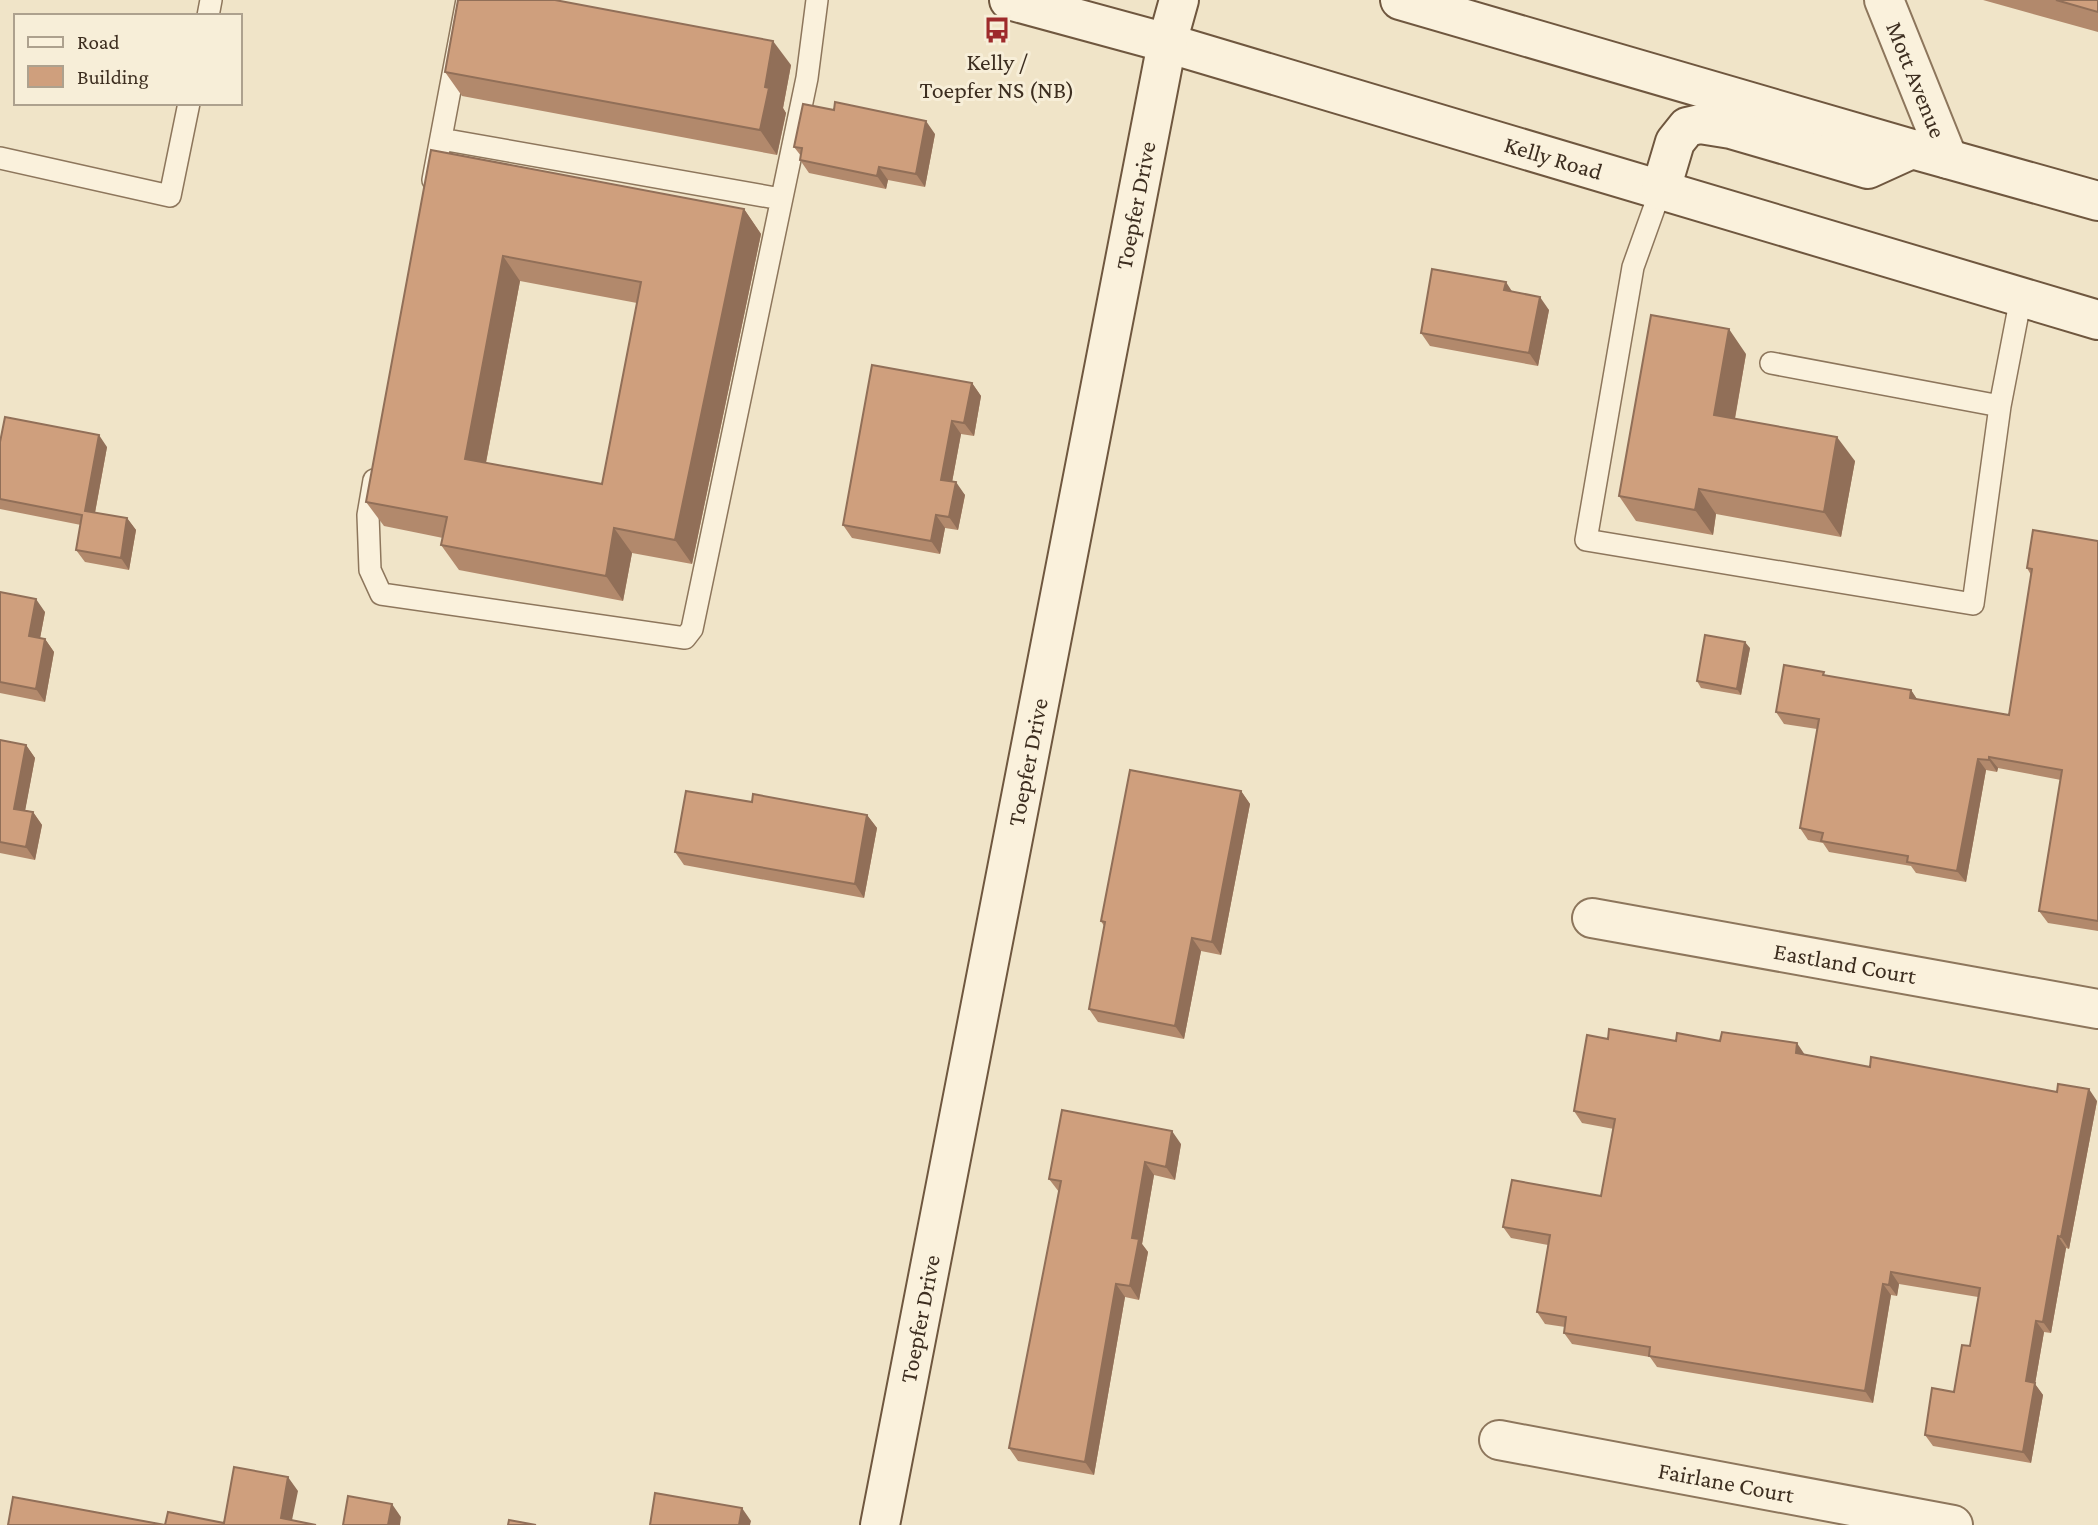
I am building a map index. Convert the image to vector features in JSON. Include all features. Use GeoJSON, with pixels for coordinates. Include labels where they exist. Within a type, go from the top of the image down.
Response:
{"type":"FeatureCollection","features":[{"type":"Feature","properties":{"kind":"street","name":"Kelly Road"},"geometry":{"type":"LineString","coordinates":[[1009,0],[1167,43],[2098,320]]}},
{"type":"Feature","properties":{"kind":"street","name":"Toepfer Drive"},"geometry":{"type":"LineString","coordinates":[[880,1525],[1167,43],[1179,0]]}},
{"type":"Feature","properties":{"kind":"street"},"geometry":{"type":"LineString","coordinates":[[1400,0],[2098,201]]}},
{"type":"Feature","properties":{"kind":"street","name":"Mott Avenue"},"geometry":{"type":"LineString","coordinates":[[1884,0],[1930,154]]}},
{"type":"Feature","properties":{"kind":"street"},"geometry":{"type":"LineString","coordinates":[[1661,189],[1675,142],[1687,127],[1700,124],[1724,128],[1868,169],[1930,154]]}},
{"type":"Feature","properties":{"kind":"street","name":"Eastland Court"},"geometry":{"type":"LineString","coordinates":[[1591,918],[2098,1009]]}},
{"type":"Feature","properties":{"kind":"street","name":"Fairlane Court"},"geometry":{"type":"LineString","coordinates":[[1499,1440],[1953,1525]]}},
{"type":"Feature","properties":{"kind":"lane"},"geometry":{"type":"LineString","coordinates":[[428,206],[467,0]]}},
{"type":"Feature","properties":{"kind":"lane"},"geometry":{"type":"LineString","coordinates":[[378,461],[368,515],[370,570],[381,594],[685,638],[692,629],[807,78],[817,0]]}},
{"type":"Feature","properties":{"kind":"lane"},"geometry":{"type":"LineString","coordinates":[[0,158],[170,196],[189,105]]}},
{"type":"Feature","properties":{"kind":"lane"},"geometry":{"type":"LineString","coordinates":[[441,139],[781,199]]}},
{"type":"Feature","properties":{"kind":"lane"},"geometry":{"type":"LineString","coordinates":[[1661,189],[1633,267],[1586,540],[1973,604],[2000,406],[2021,297]]}},
{"type":"Feature","properties":{"kind":"lane"},"geometry":{"type":"LineString","coordinates":[[1771,363],[2000,406]]}},
{"type":"Feature","properties":{"kind":"building"},"geometry":{"type":"Polygon","coordinates":[[[458,0],[555,0],[773,41],[765,87],[769,88],[760,130],[445,72],[458,0]]]}},
{"type":"Feature","properties":{"kind":"building"},"geometry":{"type":"Polygon","coordinates":[[[2056,0],[2098,0],[2098,12],[2056,0]]]}},
{"type":"Feature","properties":{"kind":"building"},"geometry":{"type":"Polygon","coordinates":[[[835,102],[926,121],[916,174],[879,167],[877,176],[800,160],[802,148],[794,147],[803,104],[834,110],[835,102]]]}},
{"type":"Feature","properties":{"kind":"building"},"geometry":{"type":"Polygon","coordinates":[[[431,150],[744,209],[675,540],[614,528],[606,576],[441,545],[447,517],[366,502],[431,150]],[[503,256],[465,459],[602,484],[641,282],[503,256]]]}},
{"type":"Feature","properties":{"kind":"building"},"geometry":{"type":"Polygon","coordinates":[[[1432,269],[1506,282],[1504,290],[1540,297],[1529,353],[1421,333],[1432,269]]]}},
{"type":"Feature","properties":{"kind":"building"},"geometry":{"type":"Polygon","coordinates":[[[1651,315],[1729,329],[1714,415],[1837,437],[1824,512],[1699,489],[1695,510],[1619,496],[1651,315]]]}},
{"type":"Feature","properties":{"kind":"building"},"geometry":{"type":"Polygon","coordinates":[[[872,365],[972,383],[964,423],[952,421],[941,480],[956,482],[949,517],[936,515],[931,541],[843,525],[872,365]]]}},
{"type":"Feature","properties":{"kind":"building"},"geometry":{"type":"Polygon","coordinates":[[[5,417],[99,435],[85,511],[127,518],[121,558],[76,550],[82,515],[0,499],[0,442],[5,417]]]}},
{"type":"Feature","properties":{"kind":"building"},"geometry":{"type":"Polygon","coordinates":[[[2033,530],[2098,541],[2098,921],[2039,911],[2062,770],[1989,757],[1989,760],[1978,759],[1957,871],[1907,862],[1908,856],[1821,841],[1823,833],[1800,828],[1819,719],[1776,712],[1784,665],[1824,672],[1823,675],[1911,690],[1910,698],[2009,715],[2032,569],[2027,568],[2033,530]]]}},
{"type":"Feature","properties":{"kind":"building"},"geometry":{"type":"Polygon","coordinates":[[[0,592],[36,599],[29,636],[45,639],[36,689],[0,682],[0,592]]]}},
{"type":"Feature","properties":{"kind":"building"},"geometry":{"type":"Polygon","coordinates":[[[1705,635],[1745,642],[1737,689],[1697,681],[1705,635]]]}},
{"type":"Feature","properties":{"kind":"building"},"geometry":{"type":"Polygon","coordinates":[[[0,740],[26,745],[14,809],[33,812],[26,847],[0,842],[0,740]]]}},
{"type":"Feature","properties":{"kind":"building"},"geometry":{"type":"Polygon","coordinates":[[[1130,770],[1241,791],[1212,942],[1192,938],[1175,1026],[1089,1009],[1105,922],[1101,921],[1130,770]]]}},
{"type":"Feature","properties":{"kind":"building"},"geometry":{"type":"Polygon","coordinates":[[[686,791],[752,802],[753,794],[867,815],[855,884],[675,852],[686,791]]]}},
{"type":"Feature","properties":{"kind":"building"},"geometry":{"type":"Polygon","coordinates":[[[1609,1029],[1676,1041],[1677,1033],[1720,1041],[1722,1032],[1797,1043],[1796,1053],[1870,1067],[1871,1057],[2057,1092],[2058,1084],[2089,1089],[2043,1322],[2036,1321],[2026,1381],[2035,1383],[2023,1452],[1925,1435],[1932,1388],[1954,1392],[1962,1345],[1970,1346],[1980,1288],[1891,1272],[1889,1285],[1883,1284],[1865,1391],[1649,1356],[1650,1347],[1564,1333],[1566,1317],[1537,1312],[1550,1235],[1503,1227],[1512,1180],[1601,1196],[1615,1119],[1574,1111],[1587,1035],[1608,1039],[1609,1029]]]}},
{"type":"Feature","properties":{"kind":"building"},"geometry":{"type":"Polygon","coordinates":[[[1062,1110],[1172,1131],[1166,1167],[1145,1162],[1132,1238],[1139,1239],[1130,1286],[1116,1284],[1085,1462],[1009,1448],[1061,1181],[1049,1179],[1062,1110]]]}},
{"type":"Feature","properties":{"kind":"building"},"geometry":{"type":"Polygon","coordinates":[[[234,1467],[288,1477],[281,1518],[316,1525],[165,1525],[168,1512],[224,1523],[234,1467]]]}},
{"type":"Feature","properties":{"kind":"building"},"geometry":{"type":"Polygon","coordinates":[[[655,1493],[742,1508],[739,1525],[650,1525],[655,1493]]]}},
{"type":"Feature","properties":{"kind":"building"},"geometry":{"type":"Polygon","coordinates":[[[348,1496],[392,1504],[388,1525],[343,1525],[348,1496]]]}},
{"type":"Feature","properties":{"kind":"building"},"geometry":{"type":"Polygon","coordinates":[[[13,1497],[165,1525],[8,1525],[13,1497]]]}},
{"type":"Feature","properties":{"kind":"building"},"geometry":{"type":"Polygon","coordinates":[[[509,1520],[536,1525],[508,1525],[509,1520]]]}},
{"type":"Feature","properties":{"kind":"place","name":"Kelly / Toepfer NS (NB)"},"geometry":{"type":"Point","coordinates":[997,30]}}]}
